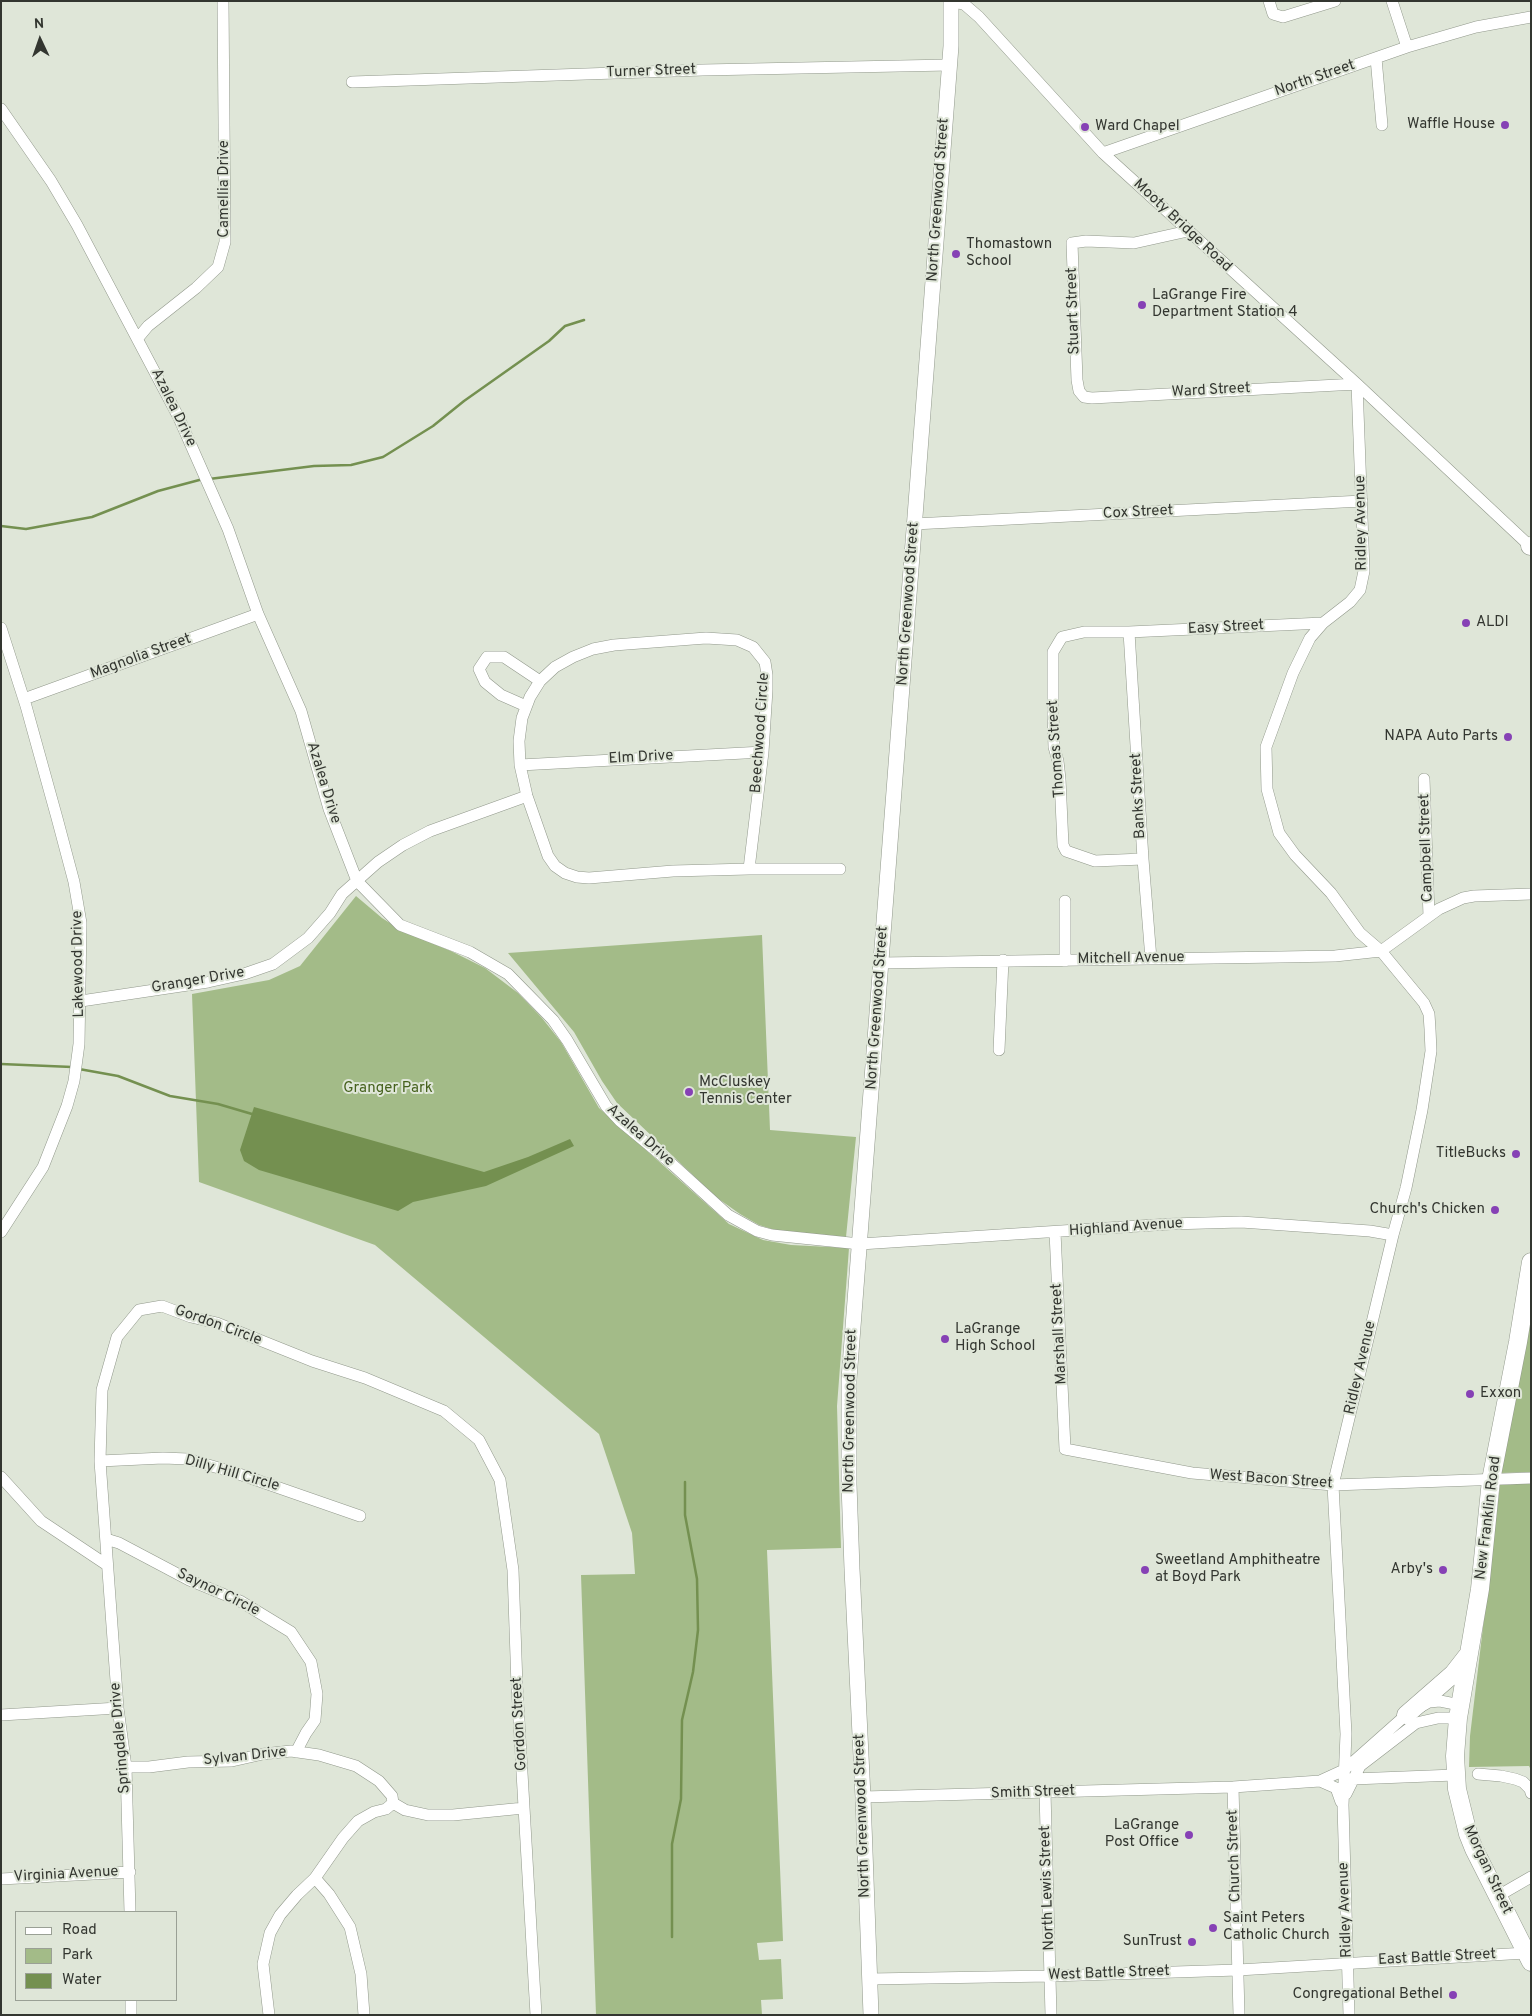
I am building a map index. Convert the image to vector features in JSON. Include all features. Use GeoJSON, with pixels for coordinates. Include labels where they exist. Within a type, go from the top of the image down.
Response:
{"type":"FeatureCollection","features":[{"type":"Feature","properties":{"kind":"highway","name":"New Franklin Road"},"geometry":{"type":"LineString","coordinates":[[1455,1775],[1459,1711],[1480,1589],[1491,1480],[1518,1342],[1531,1262]]}},
{"type":"Feature","properties":{"kind":"highway"},"geometry":{"type":"LineString","coordinates":[[1406,1715],[1453,1674],[1469,1653]]}},
{"type":"Feature","properties":{"kind":"highway","name":"Morgan Street"},"geometry":{"type":"LineString","coordinates":[[1455,1775],[1468,1834],[1528,1958]]}},
{"type":"Feature","properties":{"kind":"main road","name":"North Greenwood Street"},"geometry":{"type":"LineString","coordinates":[[871,2015],[849,1484],[849,1379],[949,66],[951,1]]}},
{"type":"Feature","properties":{"kind":"street","name":"Camellia Drive"},"geometry":{"type":"LineString","coordinates":[[138,338],[148,326],[196,288],[218,267],[225,242],[223,1]]}},
{"type":"Feature","properties":{"kind":"street","name":"Mooty Bridge Road"},"geometry":{"type":"LineString","coordinates":[[951,1],[964,4],[979,17],[1103,153],[1357,384],[1531,547]]}},
{"type":"Feature","properties":{"kind":"street"},"geometry":{"type":"LineString","coordinates":[[1269,1],[1273,14],[1282,17],[1335,1]]}},
{"type":"Feature","properties":{"kind":"street"},"geometry":{"type":"LineString","coordinates":[[1392,1],[1407,47]]}},
{"type":"Feature","properties":{"kind":"street","name":"North Street"},"geometry":{"type":"LineString","coordinates":[[1103,153],[1407,47],[1476,27],[1531,18]]}},
{"type":"Feature","properties":{"kind":"street"},"geometry":{"type":"LineString","coordinates":[[1376,58],[1382,125]]}},
{"type":"Feature","properties":{"kind":"street","name":"Turner Street"},"geometry":{"type":"LineString","coordinates":[[352,82],[704,70],[949,66]]}},
{"type":"Feature","properties":{"kind":"street","name":"Azalea Drive"},"geometry":{"type":"LineString","coordinates":[[1,109],[51,181],[77,225],[180,418],[224,520],[258,614],[301,711],[329,809],[357,881],[400,925],[470,952],[508,974],[552,1020],[567,1040],[606,1106],[620,1121],[728,1214],[757,1231],[772,1236],[860,1244]]}},
{"type":"Feature","properties":{"kind":"street","name":"Stuart Street"},"geometry":{"type":"LineString","coordinates":[[1077,380],[1072,243],[1086,241],[1134,243],[1188,231]]}},
{"type":"Feature","properties":{"kind":"street","name":"Ward Street"},"geometry":{"type":"LineString","coordinates":[[1077,380],[1080,391],[1084,396],[1092,398],[1357,384]]}},
{"type":"Feature","properties":{"kind":"street","name":"Ridley Avenue"},"geometry":{"type":"LineString","coordinates":[[1349,2015],[1343,1806],[1346,1734],[1333,1485],[1406,1188],[1422,1110],[1431,1051],[1430,1029],[1429,1014],[1424,1003],[1381,951],[1360,932],[1330,893],[1295,855],[1279,833],[1267,789],[1266,747],[1292,673],[1310,638],[1323,623],[1350,602],[1360,590],[1364,571],[1357,384]]}},
{"type":"Feature","properties":{"kind":"street","name":"Cox Street"},"geometry":{"type":"LineString","coordinates":[[914,524],[1362,501]]}},
{"type":"Feature","properties":{"kind":"street","name":"Magnolia Street"},"geometry":{"type":"LineString","coordinates":[[24,699],[258,614]]}},
{"type":"Feature","properties":{"kind":"street","name":"Easy Street"},"geometry":{"type":"LineString","coordinates":[[1129,632],[1323,623]]}},
{"type":"Feature","properties":{"kind":"street","name":"Lakewood Drive"},"geometry":{"type":"LineString","coordinates":[[1,628],[24,699],[74,882],[81,923],[81,1000],[79,1044],[74,1081],[67,1106],[43,1167],[1,1232]]}},
{"type":"Feature","properties":{"kind":"street","name":"Thomas Street"},"geometry":{"type":"LineString","coordinates":[[1129,632],[1084,632],[1062,637],[1054,652],[1053,732],[1054,748],[1058,761],[1062,840],[1066,851],[1095,861],[1143,859]]}},
{"type":"Feature","properties":{"kind":"street","name":"Banks Street"},"geometry":{"type":"LineString","coordinates":[[1129,632],[1151,959]]}},
{"type":"Feature","properties":{"kind":"street","name":"Beechwood Circle"},"geometry":{"type":"LineString","coordinates":[[749,869],[763,752],[767,690],[767,668],[758,651],[743,641],[706,638],[642,641],[604,646],[573,657],[540,681],[526,706],[518,741],[520,765],[527,796],[548,856],[555,866],[571,876],[589,878],[673,871],[749,869],[840,870]]}},
{"type":"Feature","properties":{"kind":"street"},"geometry":{"type":"LineString","coordinates":[[526,706],[501,695],[484,682],[479,669],[487,657],[504,657],[540,681]]}},
{"type":"Feature","properties":{"kind":"street","name":"Elm Drive"},"geometry":{"type":"LineString","coordinates":[[520,765],[763,752]]}},
{"type":"Feature","properties":{"kind":"street","name":"Campbell Street"},"geometry":{"type":"LineString","coordinates":[[1424,779],[1429,916]]}},
{"type":"Feature","properties":{"kind":"street","name":"Granger Drive"},"geometry":{"type":"LineString","coordinates":[[81,1000],[208,982],[244,974],[273,964],[308,938],[330,914],[342,894],[378,862],[403,845],[423,835],[527,796]]}},
{"type":"Feature","properties":{"kind":"street"},"geometry":{"type":"LineString","coordinates":[[1381,951],[1445,905],[1463,898],[1531,894]]}},
{"type":"Feature","properties":{"kind":"street"},"geometry":{"type":"LineString","coordinates":[[1065,901],[1065,961]]}},
{"type":"Feature","properties":{"kind":"street","name":"Mitchell Avenue"},"geometry":{"type":"LineString","coordinates":[[881,963],[1335,956],[1381,951]]}},
{"type":"Feature","properties":{"kind":"street"},"geometry":{"type":"LineString","coordinates":[[999,1050],[1003,960]]}},
{"type":"Feature","properties":{"kind":"street","name":"Highland Avenue"},"geometry":{"type":"LineString","coordinates":[[860,1244],[1170,1224],[1241,1222],[1370,1231],[1393,1235]]}},
{"type":"Feature","properties":{"kind":"street","name":"Marshall Street"},"geometry":{"type":"LineString","coordinates":[[1055,1232],[1065,1437]]}},
{"type":"Feature","properties":{"kind":"street","name":"Gordon Circle"},"geometry":{"type":"LineString","coordinates":[[107,1565],[100,1461],[102,1390],[117,1337],[139,1310],[162,1306],[217,1324],[312,1361],[365,1378],[444,1411],[479,1440]]}},
{"type":"Feature","properties":{"kind":"street","name":"West Bacon Street"},"geometry":{"type":"LineString","coordinates":[[1065,1437],[1065,1449],[1192,1473],[1333,1485],[1531,1478]]}},
{"type":"Feature","properties":{"kind":"street","name":"Gordon Street"},"geometry":{"type":"LineString","coordinates":[[479,1440],[500,1480],[514,1570],[524,1808],[536,2015]]}},
{"type":"Feature","properties":{"kind":"street","name":"Dilly Hill Circle"},"geometry":{"type":"LineString","coordinates":[[100,1461],[163,1458],[188,1460],[239,1474],[360,1516]]}},
{"type":"Feature","properties":{"kind":"street"},"geometry":{"type":"LineString","coordinates":[[1,1478],[41,1521],[107,1565]]}},
{"type":"Feature","properties":{"kind":"street","name":"Saynor Circle"},"geometry":{"type":"LineString","coordinates":[[106,1539],[120,1544],[189,1580],[240,1601],[291,1632],[311,1662],[318,1694],[315,1720],[296,1752]]}},
{"type":"Feature","properties":{"kind":"street","name":"Springdale Drive"},"geometry":{"type":"LineString","coordinates":[[107,1565],[118,1708],[126,1766],[130,1911]]}},
{"type":"Feature","properties":{"kind":"street","name":"Smith Street"},"geometry":{"type":"LineString","coordinates":[[863,1797],[1233,1787],[1320,1781],[1344,1770],[1406,1715],[1429,1702],[1440,1701],[1459,1711]]}},
{"type":"Feature","properties":{"kind":"street"},"geometry":{"type":"LineString","coordinates":[[1,1715],[118,1708]]}},
{"type":"Feature","properties":{"kind":"street","name":"Ridley Avenue"},"geometry":{"type":"LineString","coordinates":[[1343,1806],[1360,1766],[1416,1723],[1459,1711]]}},
{"type":"Feature","properties":{"kind":"street","name":"Sylvan Drive"},"geometry":{"type":"LineString","coordinates":[[126,1766],[149,1767],[188,1762],[232,1760],[291,1750],[319,1755],[356,1766],[378,1781],[392,1796],[393,1803]]}},
{"type":"Feature","properties":{"kind":"street"},"geometry":{"type":"LineString","coordinates":[[1478,1774],[1515,1779],[1530,1789],[1531,1793]]}},
{"type":"Feature","properties":{"kind":"street"},"geometry":{"type":"LineString","coordinates":[[1353,1779],[1455,1775]]}},
{"type":"Feature","properties":{"kind":"street","name":"Ridley Avenue"},"geometry":{"type":"LineString","coordinates":[[1320,1781],[1336,1788],[1343,1806]]}},
{"type":"Feature","properties":{"kind":"street","name":"Church Street"},"geometry":{"type":"LineString","coordinates":[[1233,1787],[1239,2015]]}},
{"type":"Feature","properties":{"kind":"street","name":"Smith Street"},"geometry":{"type":"LineString","coordinates":[[1202,1788],[1223,1794],[1233,1807]]}},
{"type":"Feature","properties":{"kind":"street","name":"North Lewis Street"},"geometry":{"type":"LineString","coordinates":[[1045,1792],[1052,2015]]}},
{"type":"Feature","properties":{"kind":"street"},"geometry":{"type":"LineString","coordinates":[[269,2015],[263,1964],[270,1933],[280,1914],[297,1894],[315,1878],[343,1838],[358,1822],[374,1812],[386,1810],[393,1803],[405,1810],[428,1814],[452,1815],[524,1808]]}},
{"type":"Feature","properties":{"kind":"street","name":"Virginia Avenue"},"geometry":{"type":"LineString","coordinates":[[1,1879],[130,1872]]}},
{"type":"Feature","properties":{"kind":"street"},"geometry":{"type":"LineString","coordinates":[[1498,1896],[1531,1877]]}},
{"type":"Feature","properties":{"kind":"street"},"geometry":{"type":"LineString","coordinates":[[315,1878],[329,1894],[350,1927],[361,1974],[364,2015]]}},
{"type":"Feature","properties":{"kind":"street","name":"East Battle Street"},"geometry":{"type":"LineString","coordinates":[[1348,1963],[1528,1958]]}},
{"type":"Feature","properties":{"kind":"street","name":"West Battle Street"},"geometry":{"type":"LineString","coordinates":[[870,1979],[1238,1970],[1348,1963]]}},
{"type":"Feature","properties":{"kind":"street"},"geometry":{"type":"LineString","coordinates":[[131,2001],[131,2015]]}},
{"type":"Feature","properties":{"kind":"green space","name":"Granger Park"},"geometry":{"type":"Polygon","coordinates":[[[356,896],[382,918],[404,932],[451,951],[485,968],[518,993],[542,1018],[561,1042],[599,1108],[729,1224],[763,1240],[791,1245],[849,1248],[837,1406],[841,1548],[767,1550],[783,1941],[757,1943],[759,1960],[781,1959],[783,1999],[761,2000],[762,2015],[596,2015],[581,1575],[635,1574],[632,1533],[599,1434],[375,1245],[199,1182],[192,994],[269,980],[300,966],[356,896]]]}},
{"type":"Feature","properties":{"kind":"green space","name":"McCluskey Tennis Center"},"geometry":{"type":"Polygon","coordinates":[[[762,935],[770,1130],[856,1137],[846,1237],[775,1230],[759,1225],[716,1197],[617,1103],[574,1032],[508,953],[762,935]]]}},
{"type":"Feature","properties":{"kind":"green space"},"geometry":{"type":"Polygon","coordinates":[[[1531,1311],[1531,1472],[1501,1473],[1531,1311]]]}},
{"type":"Feature","properties":{"kind":"green space"},"geometry":{"type":"Polygon","coordinates":[[[1531,1483],[1531,1770],[1529,1766],[1469,1767],[1470,1736],[1500,1485],[1531,1483]]]}},
{"type":"Feature","properties":{"kind":"water"},"geometry":{"type":"Polygon","coordinates":[[[254,1107],[484,1172],[528,1157],[570,1139],[574,1146],[486,1186],[413,1202],[398,1211],[259,1170],[244,1161],[240,1150],[254,1107]]]}},
{"type":"Feature","properties":{"kind":"waterway"},"geometry":{"type":"LineString","coordinates":[[209,479],[314,466],[351,465],[383,457],[433,426],[464,401],[549,341],[565,326],[584,320]]}},
{"type":"Feature","properties":{"kind":"waterway"},"geometry":{"type":"LineString","coordinates":[[1,526],[26,529],[92,517],[158,491],[203,479]]}},
{"type":"Feature","properties":{"kind":"waterway"},"geometry":{"type":"LineString","coordinates":[[1,1064],[72,1067]]}},
{"type":"Feature","properties":{"kind":"waterway"},"geometry":{"type":"LineString","coordinates":[[79,1069],[118,1076],[170,1096],[218,1104],[252,1114]]}},
{"type":"Feature","properties":{"kind":"waterway"},"geometry":{"type":"LineString","coordinates":[[672,1937],[672,1844],[681,1799],[682,1720],[693,1672],[698,1630],[697,1579],[685,1515],[685,1482]]}},
{"type":"Feature","properties":{"kind":"place","name":"Waffle House"},"geometry":{"type":"Point","coordinates":[1505,125]}},
{"type":"Feature","properties":{"kind":"place","name":"Ward Chapel"},"geometry":{"type":"Point","coordinates":[1085,127]}},
{"type":"Feature","properties":{"kind":"place","name":"Thomastown School"},"geometry":{"type":"Point","coordinates":[956,254]}},
{"type":"Feature","properties":{"kind":"place","name":"LaGrange Fire Department Station 4"},"geometry":{"type":"Point","coordinates":[1142,305]}},
{"type":"Feature","properties":{"kind":"place","name":"ALDI"},"geometry":{"type":"Point","coordinates":[1466,623]}},
{"type":"Feature","properties":{"kind":"place","name":"NAPA Auto Parts"},"geometry":{"type":"Point","coordinates":[1508,737]}},
{"type":"Feature","properties":{"kind":"place","name":"McCluskey Tennis Center"},"geometry":{"type":"Point","coordinates":[689,1092]}},
{"type":"Feature","properties":{"kind":"place","name":"TitleBucks"},"geometry":{"type":"Point","coordinates":[1516,1154]}},
{"type":"Feature","properties":{"kind":"place","name":"Church's Chicken"},"geometry":{"type":"Point","coordinates":[1495,1210]}},
{"type":"Feature","properties":{"kind":"place","name":"LaGrange High School"},"geometry":{"type":"Point","coordinates":[945,1339]}},
{"type":"Feature","properties":{"kind":"place","name":"Exxon"},"geometry":{"type":"Point","coordinates":[1470,1394]}},
{"type":"Feature","properties":{"kind":"place","name":"Sweetland Amphitheatre at Boyd Park"},"geometry":{"type":"Point","coordinates":[1145,1570]}},
{"type":"Feature","properties":{"kind":"place","name":"Arby's"},"geometry":{"type":"Point","coordinates":[1443,1570]}},
{"type":"Feature","properties":{"kind":"place","name":"LaGrange Post Office"},"geometry":{"type":"Point","coordinates":[1189,1835]}},
{"type":"Feature","properties":{"kind":"place","name":"Saint Peters Catholic Church"},"geometry":{"type":"Point","coordinates":[1213,1928]}},
{"type":"Feature","properties":{"kind":"place","name":"SunTrust"},"geometry":{"type":"Point","coordinates":[1192,1942]}},
{"type":"Feature","properties":{"kind":"place","name":"Congregational Bethel"},"geometry":{"type":"Point","coordinates":[1453,1995]}}]}
